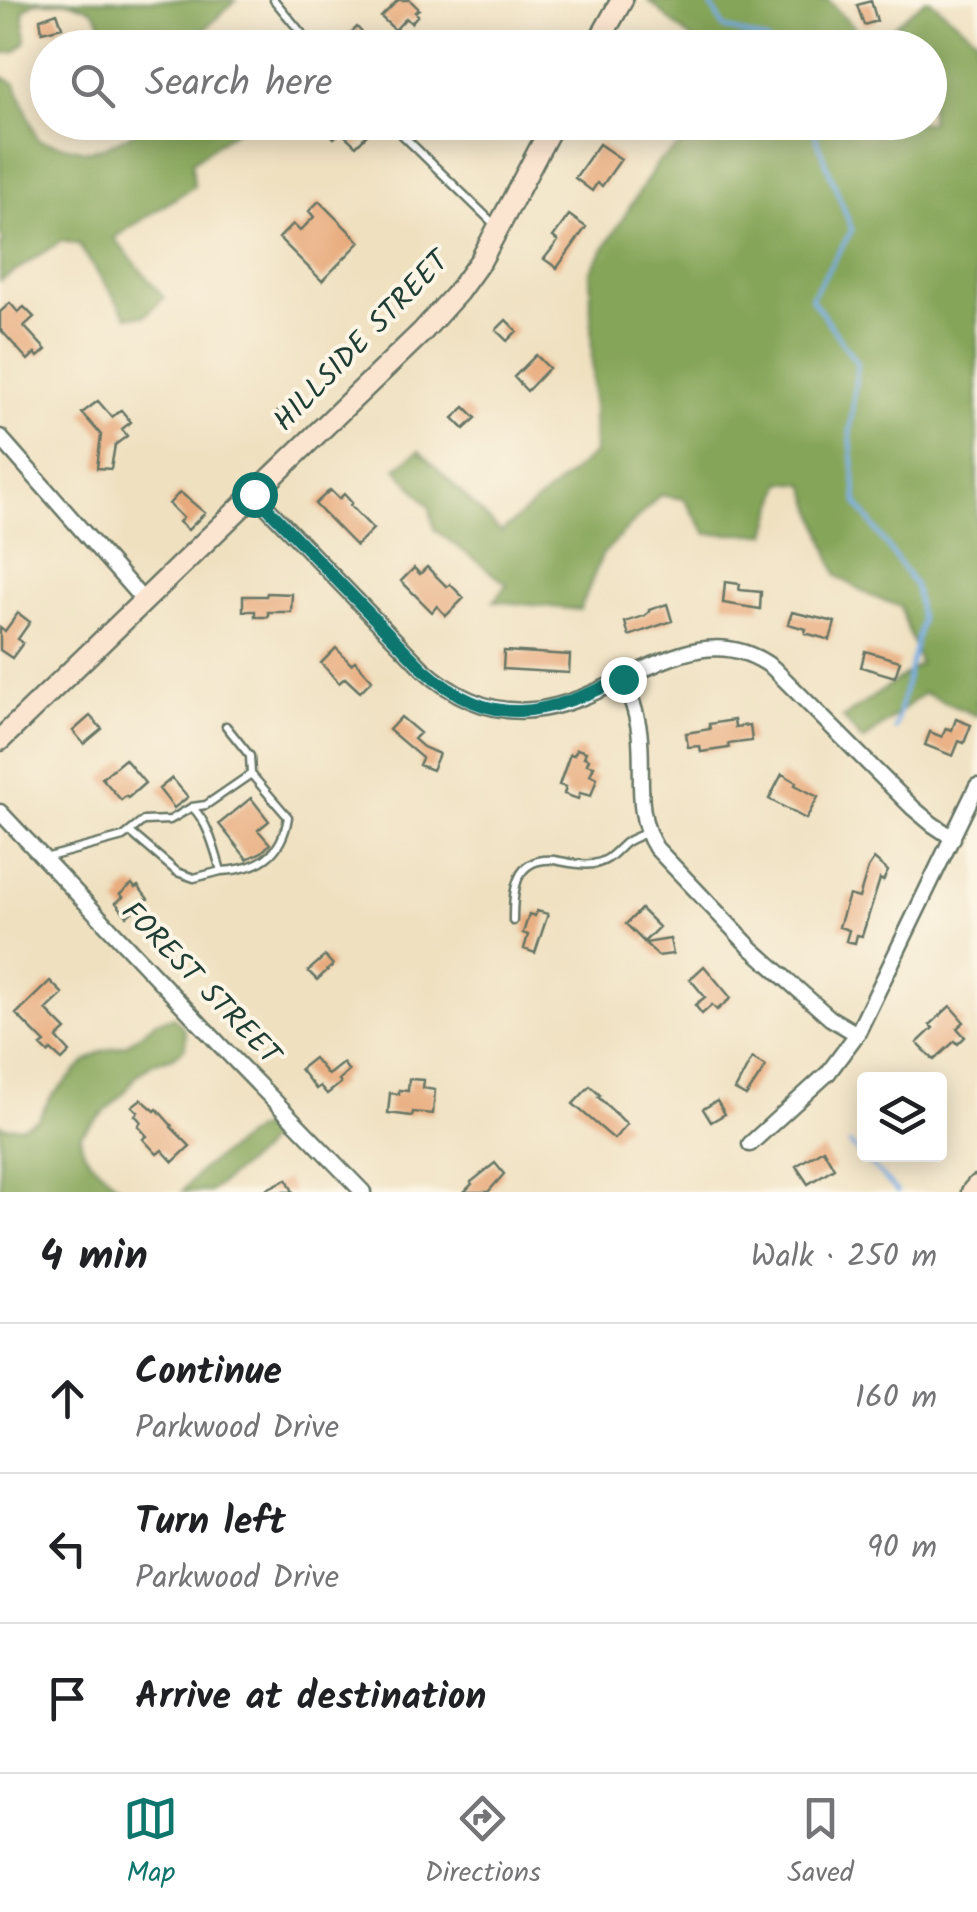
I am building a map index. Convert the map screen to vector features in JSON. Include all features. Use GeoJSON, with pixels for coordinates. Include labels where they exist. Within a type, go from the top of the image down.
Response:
{"type":"FeatureCollection","features":[{"type":"Feature","properties":{"kind":"street"},"geometry":{"type":"LineString","coordinates":[[605,30],[622,0]]}},
{"type":"Feature","properties":{"kind":"street","name":"HILLSIDE STREET"},"geometry":{"type":"LineString","coordinates":[[0,740],[439,314],[474,270],[544,140]]}},
{"type":"Feature","properties":{"kind":"street"},"geometry":{"type":"LineString","coordinates":[[0,437],[144,600]]}},
{"type":"Feature","properties":{"kind":"street"},"geometry":{"type":"LineString","coordinates":[[254,494],[422,668],[468,701],[502,710],[537,711],[570,702],[693,650],[725,649],[755,656],[782,676],[922,816],[953,838]]}},
{"type":"Feature","properties":{"kind":"street"},"geometry":{"type":"LineString","coordinates":[[623,679],[638,717],[641,807],[647,832],[662,856],[751,948],[830,1018],[856,1034]]}},
{"type":"Feature","properties":{"kind":"street"},"geometry":{"type":"LineString","coordinates":[[750,1144],[828,1073],[856,1034],[977,786]]}},
{"type":"Feature","properties":{"kind":"street","name":"FOREST STREET"},"geometry":{"type":"LineString","coordinates":[[0,812],[363,1192]]}},
{"type":"Feature","properties":{"kind":"street"},"geometry":{"type":"LineString","coordinates":[[972,1192],[977,1186]]}},
{"type":"Feature","properties":{"kind":"lane"},"geometry":{"type":"LineString","coordinates":[[274,0],[299,30]]}},
{"type":"Feature","properties":{"kind":"lane"},"geometry":{"type":"LineString","coordinates":[[408,140],[498,228]]}},
{"type":"Feature","properties":{"kind":"lane"},"geometry":{"type":"LineString","coordinates":[[130,832],[177,872],[194,878],[253,868],[276,848],[286,832],[288,817],[250,774],[250,756],[226,726]]}},
{"type":"Feature","properties":{"kind":"lane"},"geometry":{"type":"LineString","coordinates":[[44,858],[123,837],[143,821],[170,820],[206,804],[250,774]]}},
{"type":"Feature","properties":{"kind":"lane"},"geometry":{"type":"LineString","coordinates":[[192,807],[199,814],[222,871]]}},
{"type":"Feature","properties":{"kind":"lane"},"geometry":{"type":"LineString","coordinates":[[513,921],[514,884],[532,864],[554,860],[589,865],[614,855],[626,842],[647,832]]}},
{"type":"Feature","properties":{"kind":"green space"},"geometry":{"type":"Polygon","coordinates":[[[0,0],[236,0],[204,30],[106,30],[93,10],[69,1],[35,2],[23,11],[26,41],[16,51],[0,54],[0,0]]]}},
{"type":"Feature","properties":{"kind":"green space"},"geometry":{"type":"Polygon","coordinates":[[[648,0],[758,0],[762,4],[768,0],[828,0],[857,30],[681,30],[648,0]]]}},
{"type":"Feature","properties":{"kind":"green space"},"geometry":{"type":"Polygon","coordinates":[[[930,0],[977,38],[977,716],[924,693],[863,741],[843,718],[920,664],[900,606],[873,597],[837,576],[805,484],[782,482],[767,534],[707,534],[684,499],[660,495],[602,555],[580,610],[494,601],[507,584],[434,529],[430,507],[396,468],[419,451],[501,532],[594,454],[590,271],[658,162],[688,140],[947,140],[947,30],[889,30],[930,0]]]}},
{"type":"Feature","properties":{"kind":"green space"},"geometry":{"type":"Polygon","coordinates":[[[0,78],[16,84],[30,120],[30,140],[86,151],[119,140],[223,140],[192,162],[194,186],[114,238],[164,298],[145,316],[127,316],[78,244],[61,241],[0,281],[0,245],[4,242],[0,235],[0,78]]]}},
{"type":"Feature","properties":{"kind":"green space"},"geometry":{"type":"Polygon","coordinates":[[[173,1017],[184,1031],[184,1049],[137,1075],[81,1134],[89,1159],[123,1192],[0,1192],[0,1124],[22,1126],[38,1119],[50,1098],[86,1061],[126,1045],[157,1021],[173,1017]]]}},
{"type":"Feature","properties":{"kind":"green space"},"geometry":{"type":"Polygon","coordinates":[[[265,1126],[270,1129],[270,1138],[260,1152],[210,1192],[182,1192],[203,1168],[265,1126]]]}},
{"type":"Feature","properties":{"kind":"building"},"geometry":{"type":"Polygon","coordinates":[[[398,0],[410,0],[419,9],[411,23],[406,18],[395,30],[381,17],[398,0]]]}},
{"type":"Feature","properties":{"kind":"building"},"geometry":{"type":"Polygon","coordinates":[[[871,1],[877,21],[864,25],[857,5],[871,1]]]}},
{"type":"Feature","properties":{"kind":"building"},"geometry":{"type":"Polygon","coordinates":[[[57,13],[62,27],[42,30],[40,19],[57,13]]]}},
{"type":"Feature","properties":{"kind":"building"},"geometry":{"type":"Polygon","coordinates":[[[599,144],[621,159],[602,186],[597,183],[592,191],[575,178],[599,144]]]}},
{"type":"Feature","properties":{"kind":"building"},"geometry":{"type":"Polygon","coordinates":[[[319,201],[360,242],[322,281],[279,238],[293,224],[300,231],[314,217],[309,211],[319,201]]]}},
{"type":"Feature","properties":{"kind":"building"},"geometry":{"type":"Polygon","coordinates":[[[569,215],[586,227],[557,268],[544,259],[558,241],[553,237],[569,215]]]}},
{"type":"Feature","properties":{"kind":"building"},"geometry":{"type":"Polygon","coordinates":[[[10,303],[18,312],[24,307],[34,317],[24,326],[46,350],[38,357],[35,353],[28,360],[0,329],[0,312],[10,303]]]}},
{"type":"Feature","properties":{"kind":"building"},"geometry":{"type":"Polygon","coordinates":[[[506,320],[517,331],[507,341],[496,330],[506,320]]]}},
{"type":"Feature","properties":{"kind":"building"},"geometry":{"type":"Polygon","coordinates":[[[536,355],[549,368],[527,391],[514,377],[536,355]]]}},
{"type":"Feature","properties":{"kind":"building"},"geometry":{"type":"Polygon","coordinates":[[[98,401],[112,417],[121,410],[131,422],[122,429],[127,436],[115,445],[111,469],[97,468],[101,435],[82,413],[98,401]]]}},
{"type":"Feature","properties":{"kind":"building"},"geometry":{"type":"Polygon","coordinates":[[[289,403],[298,416],[284,424],[276,413],[289,403]]]}},
{"type":"Feature","properties":{"kind":"building"},"geometry":{"type":"Polygon","coordinates":[[[465,407],[476,418],[464,429],[453,418],[465,407]]]}},
{"type":"Feature","properties":{"kind":"building"},"geometry":{"type":"Polygon","coordinates":[[[330,490],[339,499],[344,494],[373,529],[356,546],[315,504],[330,490]]]}},
{"type":"Feature","properties":{"kind":"building"},"geometry":{"type":"Polygon","coordinates":[[[180,492],[205,513],[188,530],[179,522],[183,518],[169,504],[180,492]]]}},
{"type":"Feature","properties":{"kind":"building"},"geometry":{"type":"Polygon","coordinates":[[[427,567],[464,598],[446,616],[437,606],[432,612],[401,581],[414,568],[420,574],[427,567]]]}},
{"type":"Feature","properties":{"kind":"building"},"geometry":{"type":"Polygon","coordinates":[[[725,582],[740,584],[739,590],[761,592],[760,609],[723,603],[725,582]]]}},
{"type":"Feature","properties":{"kind":"building"},"geometry":{"type":"Polygon","coordinates":[[[292,594],[291,612],[268,612],[268,617],[255,617],[255,611],[243,611],[243,596],[292,594]]]}},
{"type":"Feature","properties":{"kind":"building"},"geometry":{"type":"Polygon","coordinates":[[[667,604],[672,621],[629,636],[625,622],[667,604]]]}},
{"type":"Feature","properties":{"kind":"building"},"geometry":{"type":"Polygon","coordinates":[[[792,612],[835,622],[830,640],[788,624],[792,612]]]}},
{"type":"Feature","properties":{"kind":"building"},"geometry":{"type":"Polygon","coordinates":[[[18,613],[30,622],[18,639],[23,643],[12,658],[0,650],[0,627],[5,631],[18,613]]]}},
{"type":"Feature","properties":{"kind":"building"},"geometry":{"type":"Polygon","coordinates":[[[336,648],[372,680],[360,692],[345,678],[339,683],[321,663],[336,648]]]}},
{"type":"Feature","properties":{"kind":"building"},"geometry":{"type":"Polygon","coordinates":[[[504,651],[570,655],[569,673],[503,669],[504,651]]]}},
{"type":"Feature","properties":{"kind":"building"},"geometry":{"type":"Polygon","coordinates":[[[865,651],[900,661],[895,677],[861,667],[865,651]]]}},
{"type":"Feature","properties":{"kind":"building"},"geometry":{"type":"Polygon","coordinates":[[[90,716],[102,729],[84,744],[73,731],[90,716]]]}},
{"type":"Feature","properties":{"kind":"building"},"geometry":{"type":"Polygon","coordinates":[[[401,717],[420,733],[414,739],[439,754],[432,770],[419,765],[422,758],[389,730],[401,717]]]}},
{"type":"Feature","properties":{"kind":"building"},"geometry":{"type":"Polygon","coordinates":[[[956,719],[971,725],[953,756],[925,745],[930,732],[942,737],[946,728],[952,730],[956,719]]]}},
{"type":"Feature","properties":{"kind":"building"},"geometry":{"type":"Polygon","coordinates":[[[734,720],[735,727],[750,725],[752,741],[701,752],[700,746],[688,747],[686,733],[734,720]]]}},
{"type":"Feature","properties":{"kind":"building"},"geometry":{"type":"Polygon","coordinates":[[[577,749],[586,752],[587,764],[594,766],[590,775],[597,778],[591,796],[580,793],[578,799],[564,794],[566,787],[559,785],[570,754],[574,755],[577,749]]]}},
{"type":"Feature","properties":{"kind":"building"},"geometry":{"type":"Polygon","coordinates":[[[125,759],[145,783],[121,800],[102,778],[125,759]]]}},
{"type":"Feature","properties":{"kind":"building"},"geometry":{"type":"Polygon","coordinates":[[[782,774],[818,797],[806,819],[769,799],[782,774]]]}},
{"type":"Feature","properties":{"kind":"building"},"geometry":{"type":"Polygon","coordinates":[[[172,778],[188,797],[174,808],[159,789],[172,778]]]}},
{"type":"Feature","properties":{"kind":"building"},"geometry":{"type":"Polygon","coordinates":[[[251,798],[269,821],[258,830],[270,844],[247,859],[219,824],[251,798]]]}},
{"type":"Feature","properties":{"kind":"building"},"geometry":{"type":"Polygon","coordinates":[[[874,859],[888,871],[883,881],[880,879],[862,936],[857,935],[855,943],[846,941],[849,930],[839,927],[849,895],[859,898],[874,859]]]}},
{"type":"Feature","properties":{"kind":"building"},"geometry":{"type":"Polygon","coordinates":[[[132,884],[148,899],[127,916],[116,903],[132,884]]]}},
{"type":"Feature","properties":{"kind":"building"},"geometry":{"type":"Polygon","coordinates":[[[641,909],[659,927],[644,942],[626,924],[641,909]]]}},
{"type":"Feature","properties":{"kind":"building"},"geometry":{"type":"Polygon","coordinates":[[[537,911],[548,914],[535,953],[524,949],[528,935],[523,933],[529,914],[535,916],[537,911]]]}},
{"type":"Feature","properties":{"kind":"building"},"geometry":{"type":"Polygon","coordinates":[[[670,939],[673,954],[658,956],[645,943],[670,939]]]}},
{"type":"Feature","properties":{"kind":"building"},"geometry":{"type":"Polygon","coordinates":[[[325,956],[333,965],[317,980],[308,971],[325,956]]]}},
{"type":"Feature","properties":{"kind":"building"},"geometry":{"type":"Polygon","coordinates":[[[704,966],[731,998],[717,1010],[712,1005],[702,1014],[695,1005],[705,997],[690,979],[704,966]]]}},
{"type":"Feature","properties":{"kind":"building"},"geometry":{"type":"Polygon","coordinates":[[[50,981],[63,994],[46,1010],[66,1030],[57,1038],[70,1052],[62,1060],[41,1046],[45,1043],[16,1014],[50,981]]]}},
{"type":"Feature","properties":{"kind":"building"},"geometry":{"type":"Polygon","coordinates":[[[950,1006],[964,1022],[957,1028],[965,1037],[934,1060],[917,1043],[950,1006]]]}},
{"type":"Feature","properties":{"kind":"building"},"geometry":{"type":"Polygon","coordinates":[[[314,1058],[328,1075],[343,1063],[349,1071],[327,1094],[320,1086],[316,1089],[300,1069],[314,1058]]]}},
{"type":"Feature","properties":{"kind":"building"},"geometry":{"type":"Polygon","coordinates":[[[752,1058],[766,1066],[746,1096],[735,1090],[752,1058]]]}},
{"type":"Feature","properties":{"kind":"building"},"geometry":{"type":"Polygon","coordinates":[[[409,1079],[424,1080],[423,1088],[435,1090],[433,1114],[388,1113],[390,1093],[408,1091],[409,1079]]]}},
{"type":"Feature","properties":{"kind":"building"},"geometry":{"type":"Polygon","coordinates":[[[590,1086],[627,1124],[614,1139],[573,1104],[590,1086]]]}},
{"type":"Feature","properties":{"kind":"building"},"geometry":{"type":"Polygon","coordinates":[[[141,1099],[157,1109],[190,1146],[173,1162],[162,1150],[157,1154],[143,1139],[147,1136],[138,1126],[138,1112],[132,1106],[141,1099]]]}},
{"type":"Feature","properties":{"kind":"building"},"geometry":{"type":"Polygon","coordinates":[[[717,1101],[725,1114],[711,1122],[703,1109],[717,1101]]]}},
{"type":"Feature","properties":{"kind":"building"},"geometry":{"type":"Polygon","coordinates":[[[823,1149],[834,1168],[808,1184],[796,1166],[823,1149]]]}},
{"type":"Feature","properties":{"kind":"building"},"geometry":{"type":"Polygon","coordinates":[[[495,1163],[504,1174],[488,1192],[464,1192],[471,1182],[495,1163]]]}},
{"type":"Feature","properties":{"kind":"building"},"geometry":{"type":"Polygon","coordinates":[[[287,1179],[293,1192],[261,1192],[287,1179]]]}},
{"type":"Feature","properties":{"kind":"waterway"},"geometry":{"type":"LineString","coordinates":[[708,0],[724,28],[731,30]]}},
{"type":"Feature","properties":{"kind":"waterway"},"geometry":{"type":"LineString","coordinates":[[817,140],[852,230],[811,298],[857,363],[850,432],[857,503],[915,586],[921,622],[895,729]]}},
{"type":"Feature","properties":{"kind":"waterway"},"geometry":{"type":"LineString","coordinates":[[850,1144],[898,1192]]}},
{"type":"Feature","properties":{"kind":"route"},"geometry":{"type":"LineString","coordinates":[[254,494],[422,668],[468,701],[502,710],[537,711],[570,702],[623,679]]}}]}
